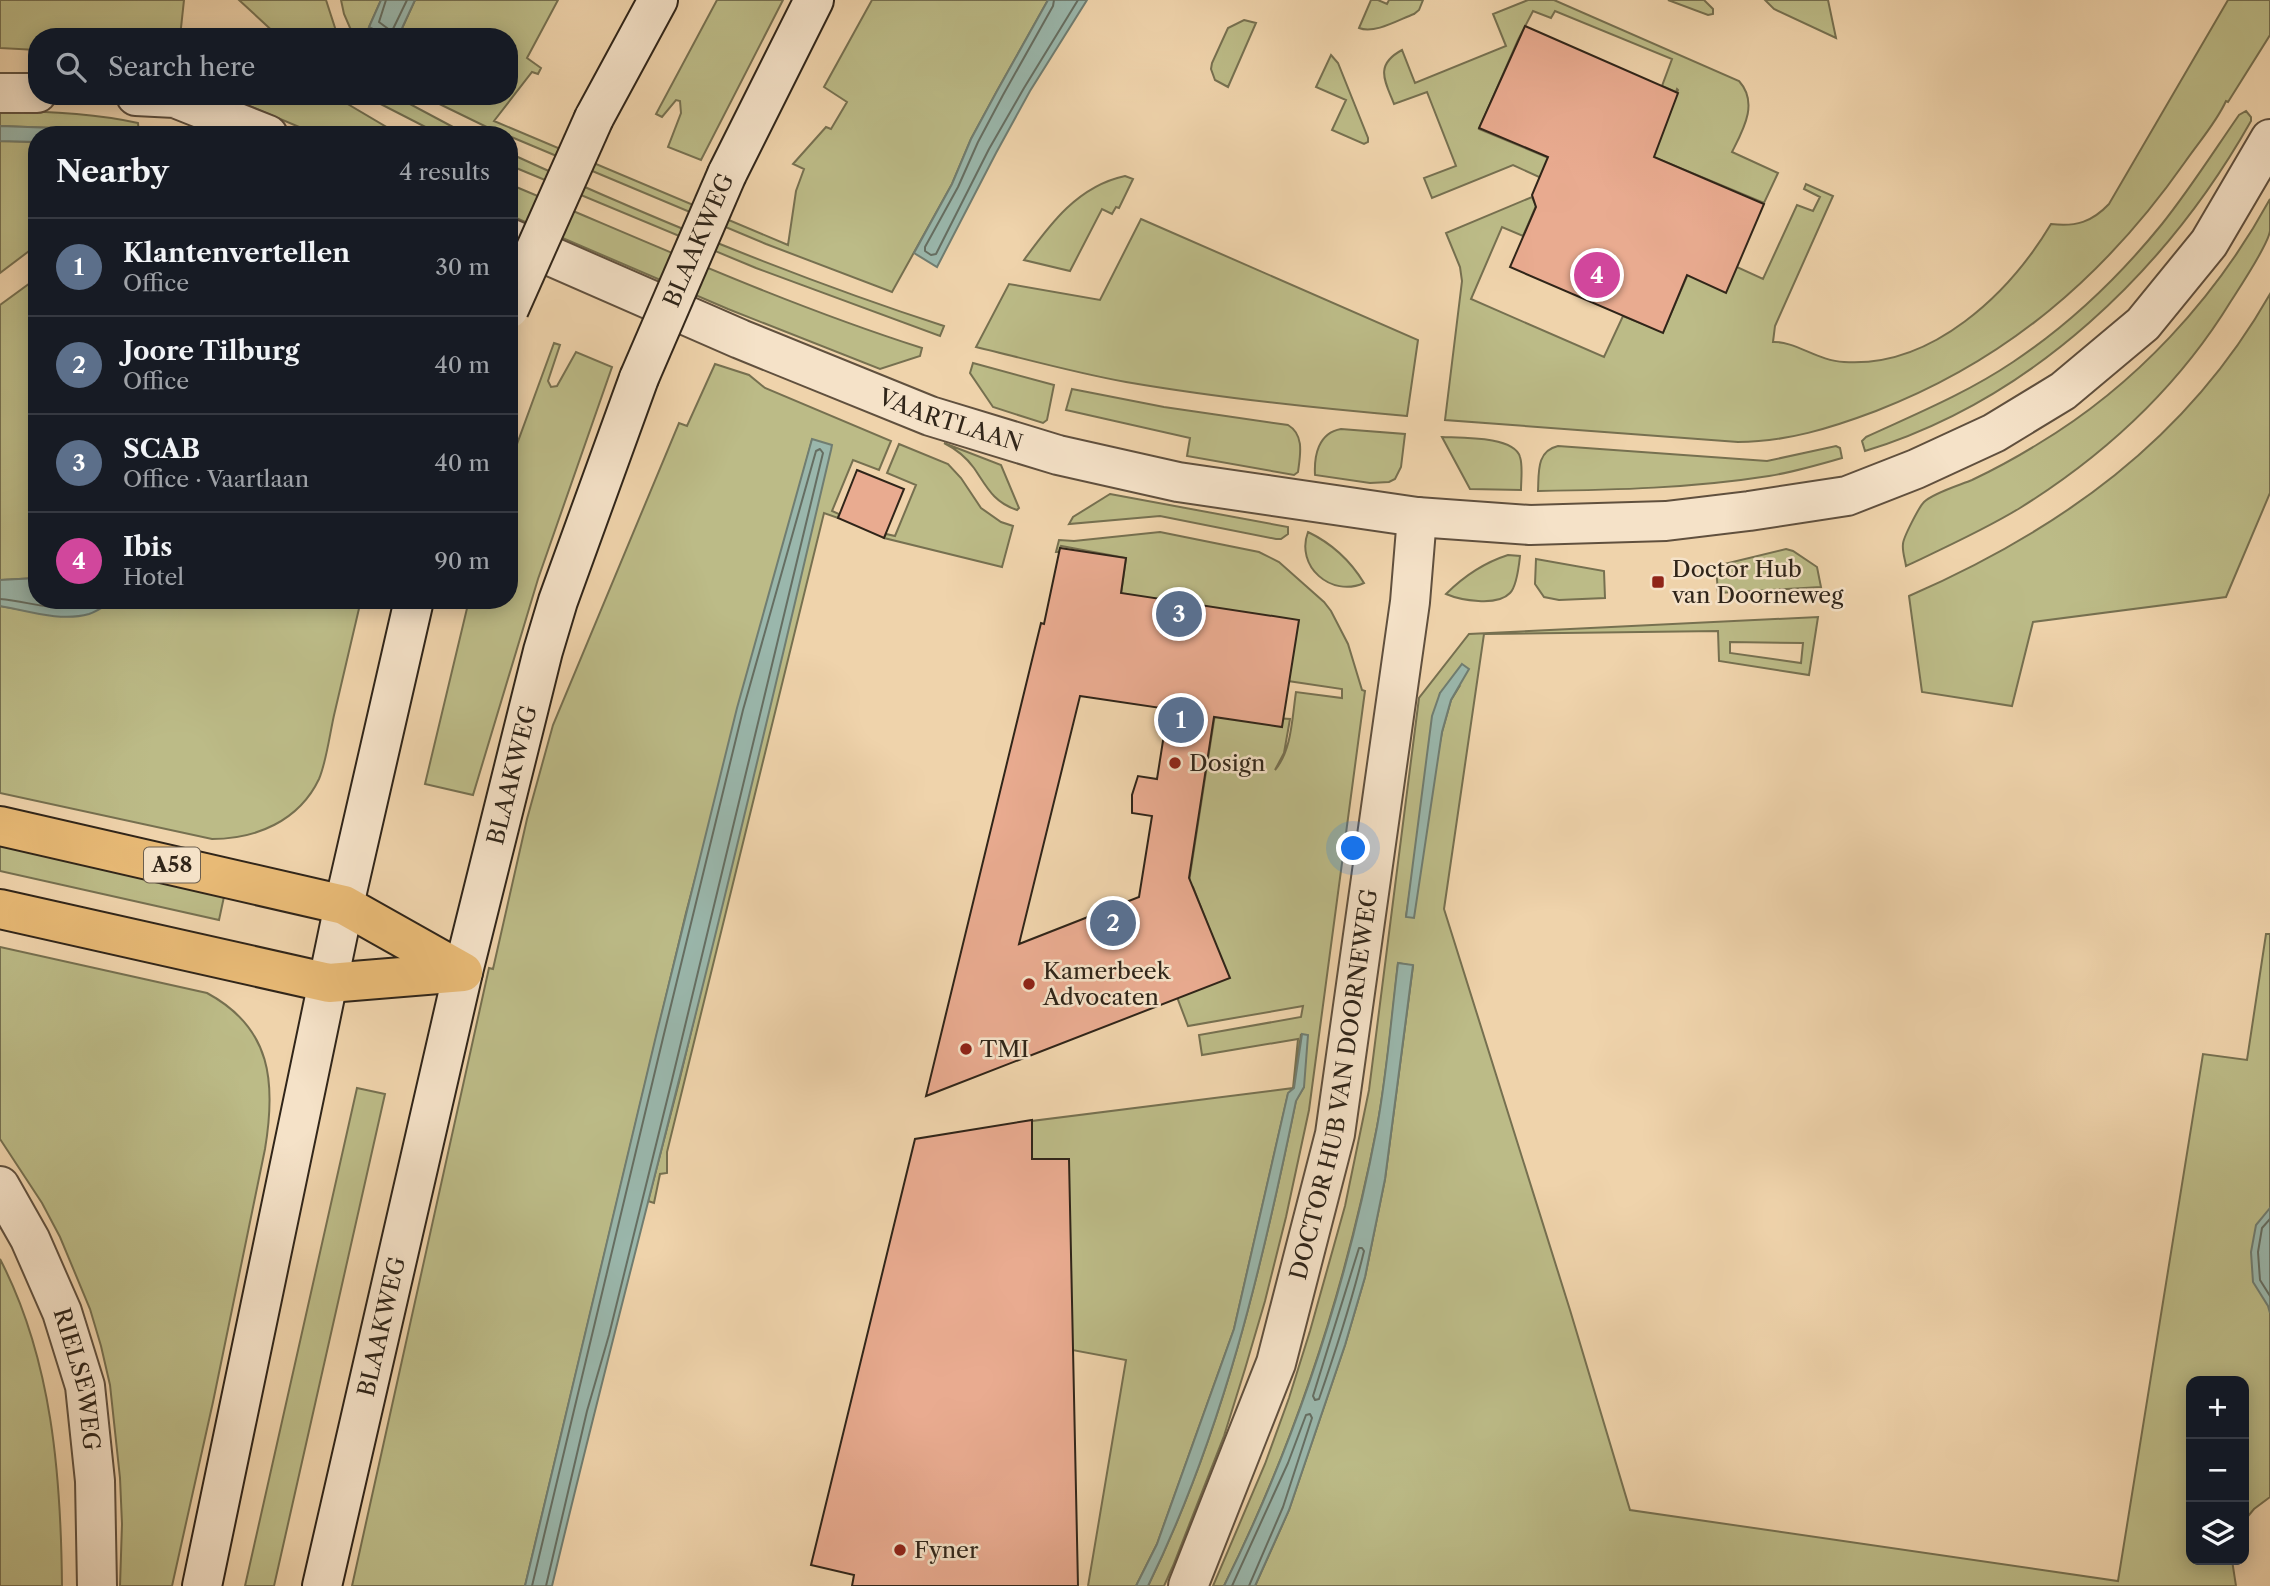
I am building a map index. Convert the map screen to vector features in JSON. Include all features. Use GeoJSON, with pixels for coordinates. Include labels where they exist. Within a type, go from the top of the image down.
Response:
{"type":"FeatureCollection","features":[{"type":"Feature","properties":{"kind":"highway","name":"A58"},"geometry":{"type":"LineString","coordinates":[[0,826],[344,905]]}},
{"type":"Feature","properties":{"kind":"highway"},"geometry":{"type":"LineString","coordinates":[[344,905],[463,972]]}},
{"type":"Feature","properties":{"kind":"highway"},"geometry":{"type":"LineString","coordinates":[[0,909],[328,983],[463,972]]}},
{"type":"Feature","properties":{"kind":"street"},"geometry":{"type":"LineString","coordinates":[[518,289],[594,118],[658,0]]}},
{"type":"Feature","properties":{"kind":"street","name":"BLAAKWEG"},"geometry":{"type":"LineString","coordinates":[[322,1586],[463,972],[546,639],[639,378],[727,173],[814,0]]}},
{"type":"Feature","properties":{"kind":"street"},"geometry":{"type":"LineString","coordinates":[[0,93],[28,93]]}},
{"type":"Feature","properties":{"kind":"street"},"geometry":{"type":"LineString","coordinates":[[193,105],[245,126]]}},
{"type":"Feature","properties":{"kind":"street"},"geometry":{"type":"LineString","coordinates":[[1417,517],[1530,525],[1666,520],[1847,496],[1916,469],[1994,433],[2063,391],[2143,324],[2209,243],[2270,139]]}},
{"type":"Feature","properties":{"kind":"street","name":"VAARTLAAN"},"geometry":{"type":"LineString","coordinates":[[518,242],[740,339],[930,416],[1058,455],[1178,482],[1417,517]]}},
{"type":"Feature","properties":{"kind":"street","name":"DOCTOR HUB VAN DOORNEWEG"},"geometry":{"type":"LineString","coordinates":[[1188,1586],[1276,1363],[1335,1134],[1410,602],[1417,517]]}},
{"type":"Feature","properties":{"kind":"street"},"geometry":{"type":"LineString","coordinates":[[202,1586],[344,905],[412,609]]}},
{"type":"Feature","properties":{"kind":"street","name":"RIELSEWEG"},"geometry":{"type":"LineString","coordinates":[[0,1186],[30,1239],[62,1312],[85,1386],[95,1481],[97,1586]]}},
{"type":"Feature","properties":{"kind":"shaded area"},"geometry":{"type":"Polygon","coordinates":[[[0,0],[184,0],[181,28],[28,28],[28,50],[0,48],[0,0]]]}},
{"type":"Feature","properties":{"kind":"shaded area"},"geometry":{"type":"Polygon","coordinates":[[[239,0],[326,0],[335,28],[269,28],[239,0]]]}},
{"type":"Feature","properties":{"kind":"shaded area"},"geometry":{"type":"Polygon","coordinates":[[[341,0],[381,0],[369,27],[371,28],[350,28],[341,0]]]}},
{"type":"Feature","properties":{"kind":"shaded area"},"geometry":{"type":"Polygon","coordinates":[[[415,0],[558,0],[527,58],[541,68],[538,74],[532,72],[518,90],[518,28],[402,28],[415,0]]]}},
{"type":"Feature","properties":{"kind":"shaded area"},"geometry":{"type":"Polygon","coordinates":[[[717,0],[783,0],[701,160],[668,147],[681,113],[680,101],[676,100],[662,117],[656,114],[717,0]]]}},
{"type":"Feature","properties":{"kind":"shaded area"},"geometry":{"type":"Polygon","coordinates":[[[872,0],[1048,0],[971,139],[952,184],[892,292],[766,244],[518,140],[518,131],[788,245],[796,191],[804,169],[793,164],[826,127],[831,129],[847,102],[824,87],[872,0]]]}},
{"type":"Feature","properties":{"kind":"shaded area"},"geometry":{"type":"Polygon","coordinates":[[[1371,0],[1387,4],[1389,0],[1423,0],[1414,14],[1394,23],[1372,29],[1359,28],[1371,0]]]}},
{"type":"Feature","properties":{"kind":"shaded area"},"geometry":{"type":"Polygon","coordinates":[[[1528,0],[1554,0],[1739,81],[1745,89],[1748,107],[1744,126],[1732,152],[1778,173],[1764,203],[1651,156],[1678,90],[1676,92],[1662,86],[1672,59],[1555,11],[1551,18],[1533,11],[1479,129],[1556,161],[1551,174],[1539,177],[1513,165],[1432,198],[1424,178],[1456,166],[1427,92],[1394,104],[1385,81],[1385,68],[1393,56],[1402,50],[1415,83],[1506,46],[1493,14],[1528,0]]]}},
{"type":"Feature","properties":{"kind":"shaded area"},"geometry":{"type":"Polygon","coordinates":[[[1668,0],[1704,0],[1713,9],[1713,14],[1708,15],[1668,0]]]}},
{"type":"Feature","properties":{"kind":"shaded area"},"geometry":{"type":"Polygon","coordinates":[[[1765,0],[1828,0],[1836,38],[1774,9],[1765,0]]]}},
{"type":"Feature","properties":{"kind":"shaded area"},"geometry":{"type":"Polygon","coordinates":[[[2228,0],[2270,0],[2270,35],[2212,125],[2154,203],[2086,278],[2010,340],[1968,367],[1923,391],[1876,411],[1808,433],[1773,440],[1738,442],[1445,420],[1462,281],[1460,267],[1446,233],[1532,197],[1536,206],[1523,236],[1502,227],[1471,299],[1604,357],[1623,316],[1663,332],[1688,274],[1737,267],[1763,279],[1797,205],[1813,211],[1820,197],[1804,189],[1806,184],[1833,196],[1775,326],[1773,342],[1844,362],[1876,361],[1908,353],[1965,322],[1990,300],[2034,250],[2051,224],[2083,222],[2109,204],[2228,0]]]}},
{"type":"Feature","properties":{"kind":"shaded area"},"geometry":{"type":"Polygon","coordinates":[[[1244,20],[1256,23],[1228,87],[1215,80],[1212,63],[1228,28],[1244,20]]]}},
{"type":"Feature","properties":{"kind":"shaded area"},"geometry":{"type":"Polygon","coordinates":[[[1331,55],[1338,63],[1368,138],[1368,142],[1364,144],[1332,130],[1346,100],[1316,87],[1331,55]]]}},
{"type":"Feature","properties":{"kind":"shaded area"},"geometry":{"type":"Polygon","coordinates":[[[247,105],[349,105],[385,126],[297,126],[247,105]]]}},
{"type":"Feature","properties":{"kind":"shaded area"},"geometry":{"type":"Polygon","coordinates":[[[383,105],[412,105],[451,126],[423,126],[383,105]]]}},
{"type":"Feature","properties":{"kind":"shaded area"},"geometry":{"type":"Polygon","coordinates":[[[441,105],[506,105],[494,121],[506,126],[485,126],[441,105]]]}},
{"type":"Feature","properties":{"kind":"shaded area"},"geometry":{"type":"Polygon","coordinates":[[[0,111],[35,111],[104,117],[138,123],[138,126],[28,127],[0,126],[0,111]]]}},
{"type":"Feature","properties":{"kind":"shaded area"},"geometry":{"type":"Polygon","coordinates":[[[2246,111],[2251,121],[2217,176],[2179,228],[2136,277],[2089,323],[2038,363],[1984,399],[1926,428],[1865,451],[1862,441],[1866,437],[1978,384],[2034,347],[2074,316],[2146,244],[2239,115],[2246,111]]]}},
{"type":"Feature","properties":{"kind":"shaded area"},"geometry":{"type":"Polygon","coordinates":[[[0,141],[28,142],[28,252],[0,273],[0,141]]]}},
{"type":"Feature","properties":{"kind":"shaded area"},"geometry":{"type":"Polygon","coordinates":[[[518,157],[724,246],[944,326],[940,336],[756,268],[518,169],[518,157]]]}},
{"type":"Feature","properties":{"kind":"shaded area"},"geometry":{"type":"Polygon","coordinates":[[[1125,176],[1133,179],[1119,208],[1116,207],[1112,214],[1102,209],[1070,271],[1024,260],[1055,220],[1079,197],[1108,181],[1125,176]]]}},
{"type":"Feature","properties":{"kind":"shaded area"},"geometry":{"type":"Polygon","coordinates":[[[518,188],[765,291],[922,348],[920,356],[880,369],[728,309],[518,219],[518,188]]]}},
{"type":"Feature","properties":{"kind":"shaded area"},"geometry":{"type":"Polygon","coordinates":[[[2270,199],[2270,231],[2253,266],[2210,332],[2164,390],[2110,442],[2051,487],[1978,531],[1906,566],[1904,541],[1924,502],[1940,492],[1989,472],[2038,444],[2074,421],[2140,367],[2170,337],[2225,271],[2270,199]]]}},
{"type":"Feature","properties":{"kind":"shaded area"},"geometry":{"type":"Polygon","coordinates":[[[1141,219],[1418,340],[1407,416],[1161,388],[1088,374],[976,347],[1009,284],[1100,300],[1141,219]]]}},
{"type":"Feature","properties":{"kind":"shaded area"},"geometry":{"type":"Polygon","coordinates":[[[28,285],[28,578],[0,580],[0,305],[28,285]]]}},
{"type":"Feature","properties":{"kind":"shaded area"},"geometry":{"type":"Polygon","coordinates":[[[2270,294],[2270,493],[2226,597],[2033,622],[2012,706],[1922,692],[1909,596],[2017,541],[2068,510],[2115,475],[2159,436],[2200,393],[2237,346],[2270,294]]]}},
{"type":"Feature","properties":{"kind":"shaded area"},"geometry":{"type":"Polygon","coordinates":[[[554,343],[560,345],[548,381],[551,387],[557,386],[576,352],[612,367],[538,579],[473,795],[425,784],[467,609],[518,609],[518,441],[554,343]]]}},
{"type":"Feature","properties":{"kind":"shaded area"},"geometry":{"type":"Polygon","coordinates":[[[973,363],[1054,385],[1047,420],[1043,423],[993,407],[970,373],[973,363]]]}},
{"type":"Feature","properties":{"kind":"shaded area"},"geometry":{"type":"Polygon","coordinates":[[[715,364],[749,375],[765,388],[891,441],[879,470],[853,460],[832,511],[839,514],[838,518],[824,513],[667,1152],[667,1173],[660,1174],[654,1203],[648,1201],[831,446],[812,440],[686,913],[525,1586],[352,1586],[489,968],[493,969],[527,819],[553,725],[679,423],[687,426],[715,364]]]}},
{"type":"Feature","properties":{"kind":"shaded area"},"geometry":{"type":"Polygon","coordinates":[[[1072,389],[1164,407],[1288,425],[1299,440],[1298,472],[1294,475],[1187,456],[1190,438],[1066,410],[1072,389]]]}},
{"type":"Feature","properties":{"kind":"shaded area"},"geometry":{"type":"Polygon","coordinates":[[[1341,429],[1405,434],[1401,467],[1395,479],[1370,483],[1315,475],[1315,460],[1322,440],[1333,431],[1341,429]]]}},
{"type":"Feature","properties":{"kind":"shaded area"},"geometry":{"type":"Polygon","coordinates":[[[1442,437],[1486,440],[1508,445],[1516,450],[1522,469],[1521,490],[1470,489],[1442,437]]]}},
{"type":"Feature","properties":{"kind":"shaded area"},"geometry":{"type":"Polygon","coordinates":[[[944,443],[1001,465],[1019,508],[1017,510],[1009,507],[996,498],[968,460],[944,443]]]}},
{"type":"Feature","properties":{"kind":"shaded area"},"geometry":{"type":"Polygon","coordinates":[[[899,444],[948,464],[981,508],[1001,522],[1013,526],[1002,567],[884,538],[886,534],[895,536],[916,485],[887,473],[899,444]]]}},
{"type":"Feature","properties":{"kind":"shaded area"},"geometry":{"type":"Polygon","coordinates":[[[1558,446],[1767,461],[1836,446],[1840,448],[1842,458],[1806,468],[1740,480],[1683,486],[1538,491],[1542,458],[1558,446]]]}},
{"type":"Feature","properties":{"kind":"shaded area"},"geometry":{"type":"Polygon","coordinates":[[[1110,494],[1288,527],[1288,534],[1276,539],[1160,516],[1069,524],[1073,517],[1110,494]]]}},
{"type":"Feature","properties":{"kind":"shaded area"},"geometry":{"type":"Polygon","coordinates":[[[1160,532],[1259,552],[1279,562],[1331,611],[1348,644],[1362,690],[1365,691],[1309,1110],[1286,1217],[1245,1369],[1224,1436],[1173,1566],[1164,1586],[1148,1586],[1198,1469],[1219,1409],[1254,1287],[1296,1100],[1304,1087],[1301,1034],[1294,1088],[1288,1094],[1234,1329],[1157,1544],[1136,1586],[1088,1586],[1126,1360],[1072,1350],[1032,1160],[1032,1121],[1293,1088],[1298,1039],[1202,1055],[1199,1035],[1301,1017],[1303,1006],[1188,1026],[1177,997],[1228,977],[1193,887],[1188,888],[1215,714],[1290,719],[1284,753],[1275,770],[1281,762],[1288,743],[1296,692],[1342,698],[1342,689],[1288,681],[1121,594],[1126,558],[1061,546],[1059,552],[1056,552],[1059,540],[1074,541],[1160,532]]]}},
{"type":"Feature","properties":{"kind":"shaded area"},"geometry":{"type":"Polygon","coordinates":[[[1308,532],[1340,553],[1364,583],[1352,587],[1340,586],[1319,576],[1311,567],[1307,556],[1305,545],[1308,532]]]}},
{"type":"Feature","properties":{"kind":"shaded area"},"geometry":{"type":"Polygon","coordinates":[[[1786,549],[1817,567],[1821,587],[1718,593],[1716,566],[1786,549]]]}},
{"type":"Feature","properties":{"kind":"shaded area"},"geometry":{"type":"Polygon","coordinates":[[[1508,555],[1520,556],[1514,586],[1504,597],[1478,601],[1446,594],[1474,571],[1508,555]]]}},
{"type":"Feature","properties":{"kind":"shaded area"},"geometry":{"type":"Polygon","coordinates":[[[1536,559],[1604,571],[1605,598],[1559,600],[1544,597],[1535,584],[1536,559]]]}},
{"type":"Feature","properties":{"kind":"shaded area"},"geometry":{"type":"Polygon","coordinates":[[[0,606],[51,615],[91,609],[359,609],[322,771],[310,794],[300,806],[274,825],[244,836],[212,839],[0,793],[0,606]]]}},
{"type":"Feature","properties":{"kind":"shaded area"},"geometry":{"type":"Polygon","coordinates":[[[1818,617],[1809,675],[1719,661],[1718,631],[1484,634],[1444,909],[1630,1510],[2118,1581],[2203,1054],[2247,1060],[2266,934],[2270,934],[2270,1497],[2249,1515],[2249,1376],[2186,1376],[2186,1565],[2233,1565],[2236,1586],[1255,1586],[1289,1510],[1365,1277],[1385,1179],[1413,966],[1398,963],[1377,1127],[1334,1304],[1296,1419],[1250,1531],[1224,1586],[1213,1586],[1265,1464],[1289,1398],[1345,1206],[1369,1090],[1419,698],[1469,634],[1818,617]],[[1730,642],[1730,653],[1801,663],[1803,643],[1730,642]],[[1459,687],[1440,693],[1406,917],[1442,732],[1451,700],[1459,687]]]}},
{"type":"Feature","properties":{"kind":"shaded area"},"geometry":{"type":"Polygon","coordinates":[[[0,840],[225,892],[219,920],[0,871],[0,840]]]}},
{"type":"Feature","properties":{"kind":"shaded area"},"geometry":{"type":"Polygon","coordinates":[[[0,947],[207,993],[229,1007],[245,1023],[257,1040],[264,1059],[270,1102],[265,1149],[172,1586],[120,1586],[120,1478],[110,1385],[101,1346],[90,1309],[60,1237],[42,1203],[0,1139],[0,947]]]}},
{"type":"Feature","properties":{"kind":"shaded area"},"geometry":{"type":"Polygon","coordinates":[[[357,1088],[385,1094],[274,1586],[245,1586],[357,1088]]]}},
{"type":"Feature","properties":{"kind":"shaded area"},"geometry":{"type":"Polygon","coordinates":[[[0,1259],[18,1297],[31,1337],[50,1418],[59,1502],[62,1586],[0,1586],[0,1259]]]}},
{"type":"Feature","properties":{"kind":"water"},"geometry":{"type":"Polygon","coordinates":[[[381,0],[415,0],[402,28],[369,27],[381,0]]]}},
{"type":"Feature","properties":{"kind":"water"},"geometry":{"type":"Polygon","coordinates":[[[1048,0],[1087,0],[1030,91],[937,267],[914,253],[952,184],[971,139],[1048,0]]]}},
{"type":"Feature","properties":{"kind":"water"},"geometry":{"type":"Polygon","coordinates":[[[0,126],[28,127],[28,142],[0,141],[0,126]]]}},
{"type":"Feature","properties":{"kind":"water"},"geometry":{"type":"Polygon","coordinates":[[[812,439],[832,445],[831,450],[698,1005],[552,1586],[525,1586],[737,708],[812,439]]]}},
{"type":"Feature","properties":{"kind":"water"},"geometry":{"type":"Polygon","coordinates":[[[28,578],[28,609],[100,609],[89,614],[67,617],[0,606],[0,580],[28,578]]]}},
{"type":"Feature","properties":{"kind":"water"},"geometry":{"type":"Polygon","coordinates":[[[1462,664],[1469,669],[1451,700],[1442,732],[1414,918],[1406,917],[1432,716],[1440,693],[1462,664]]]}},
{"type":"Feature","properties":{"kind":"water"},"geometry":{"type":"Polygon","coordinates":[[[1398,963],[1413,965],[1385,1179],[1365,1277],[1289,1510],[1255,1586],[1224,1586],[1250,1531],[1296,1419],[1351,1245],[1377,1127],[1398,963]]]}},
{"type":"Feature","properties":{"kind":"water"},"geometry":{"type":"Polygon","coordinates":[[[1302,1034],[1308,1035],[1304,1087],[1296,1101],[1254,1287],[1219,1409],[1198,1469],[1148,1586],[1136,1586],[1157,1544],[1234,1329],[1288,1093],[1294,1088],[1302,1034]]]}},
{"type":"Feature","properties":{"kind":"water"},"geometry":{"type":"Polygon","coordinates":[[[2270,1208],[2270,1313],[2253,1282],[2251,1252],[2256,1225],[2270,1208]]]}},
{"type":"Feature","properties":{"kind":"building"},"geometry":{"type":"Polygon","coordinates":[[[1525,26],[1678,93],[1654,157],[1764,204],[1726,293],[1687,275],[1663,333],[1510,267],[1536,207],[1532,195],[1548,157],[1479,128],[1525,26]]]}},
{"type":"Feature","properties":{"kind":"building"},"geometry":{"type":"Polygon","coordinates":[[[857,470],[904,489],[884,538],[838,518],[857,470]]]}},
{"type":"Feature","properties":{"kind":"building"},"geometry":{"type":"Polygon","coordinates":[[[1060,548],[1126,558],[1121,593],[1299,620],[1282,727],[1214,717],[1189,878],[1230,978],[926,1096],[1041,623],[1044,624],[1060,548]],[[1080,696],[1019,944],[1139,897],[1152,816],[1132,813],[1132,795],[1138,776],[1157,779],[1168,709],[1080,696]]]}},
{"type":"Feature","properties":{"kind":"building"},"geometry":{"type":"Polygon","coordinates":[[[1032,1120],[1032,1159],[1069,1159],[1078,1586],[852,1586],[854,1575],[811,1565],[915,1139],[1032,1120]]]}},
{"type":"Feature","properties":{"kind":"place","name":"Ibis"},"geometry":{"type":"Point","coordinates":[1597,275]}},
{"type":"Feature","properties":{"kind":"place","name":"Doctor Hub van Doorneweg"},"geometry":{"type":"Point","coordinates":[1658,582]}},
{"type":"Feature","properties":{"kind":"place","name":"SCAB"},"geometry":{"type":"Point","coordinates":[1179,614]}},
{"type":"Feature","properties":{"kind":"place","name":"Klantenvertellen"},"geometry":{"type":"Point","coordinates":[1181,720]}},
{"type":"Feature","properties":{"kind":"place","name":"Dosign"},"geometry":{"type":"Point","coordinates":[1175,763]}},
{"type":"Feature","properties":{"kind":"place","name":"Joore Tilburg"},"geometry":{"type":"Point","coordinates":[1113,923]}},
{"type":"Feature","properties":{"kind":"place","name":"Kamerbeek Advocaten"},"geometry":{"type":"Point","coordinates":[1029,984]}},
{"type":"Feature","properties":{"kind":"place","name":"TMI"},"geometry":{"type":"Point","coordinates":[966,1049]}},
{"type":"Feature","properties":{"kind":"place","name":"Fyner"},"geometry":{"type":"Point","coordinates":[900,1550]}}]}
